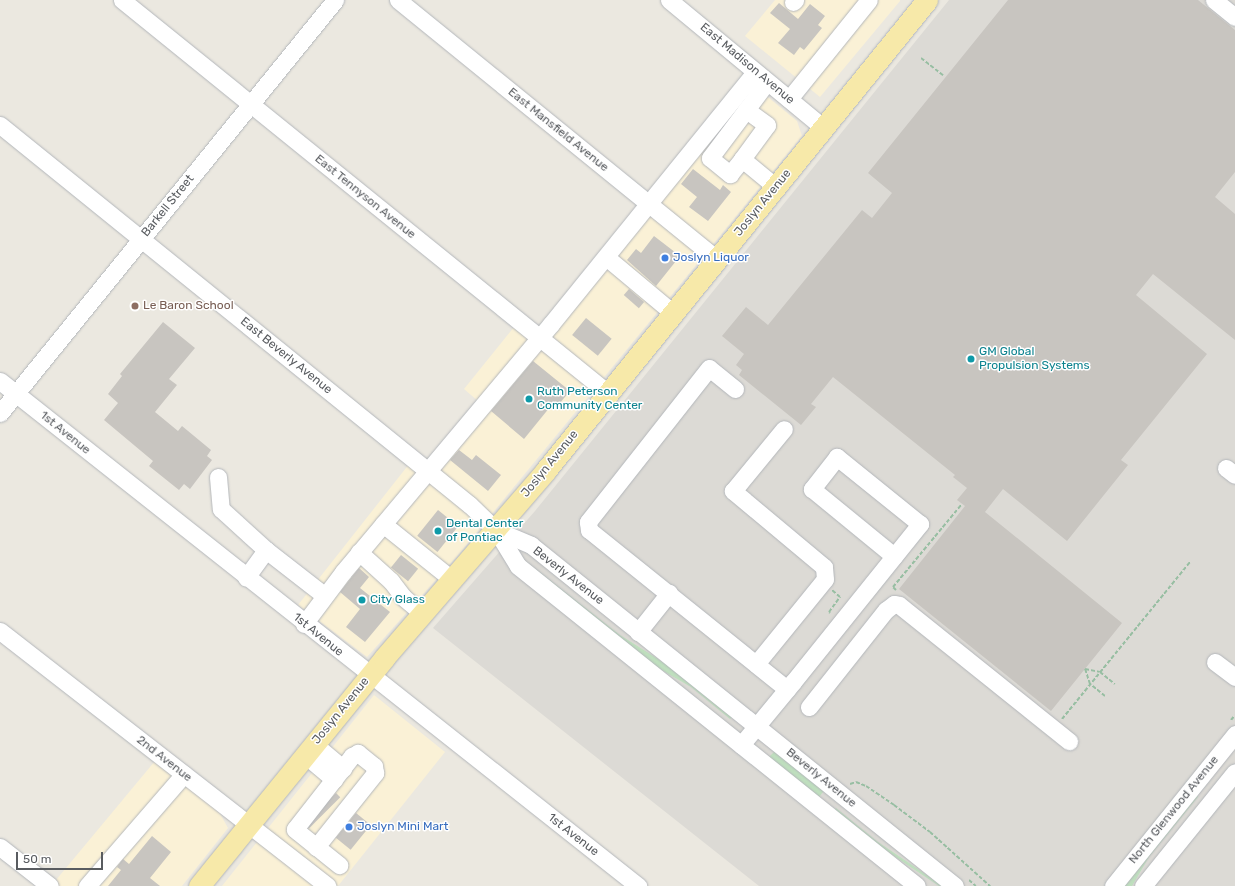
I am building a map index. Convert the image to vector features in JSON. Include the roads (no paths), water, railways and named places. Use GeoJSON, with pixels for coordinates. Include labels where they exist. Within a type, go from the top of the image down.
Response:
{"type":"FeatureCollection","features":[{"type":"Feature","properties":{"kind":"main road","name":"Joslyn Avenue"},"geometry":{"type":"LineString","coordinates":[[199,886],[370,675],[496,530],[608,394],[824,128],[924,1]]}},
{"type":"Feature","properties":{"kind":"street","name":"East Tennyson Avenue"},"geometry":{"type":"LineString","coordinates":[[122,0],[608,394]]}},
{"type":"Feature","properties":{"kind":"street","name":"Barkell Street"},"geometry":{"type":"LineString","coordinates":[[0,413],[335,0]]}},
{"type":"Feature","properties":{"kind":"street","name":"East Mansfield Avenue"},"geometry":{"type":"LineString","coordinates":[[398,0],[718,259]]}},
{"type":"Feature","properties":{"kind":"street","name":"East Madison Avenue"},"geometry":{"type":"LineString","coordinates":[[669,0],[824,128]]}},
{"type":"Feature","properties":{"kind":"street"},"geometry":{"type":"LineString","coordinates":[[1214,0],[1235,17]]}},
{"type":"Feature","properties":{"kind":"street"},"geometry":{"type":"LineString","coordinates":[[789,99],[867,1]]}},
{"type":"Feature","properties":{"kind":"street"},"geometry":{"type":"LineString","coordinates":[[304,624],[359,552],[539,338],[649,204],[761,77]]}},
{"type":"Feature","properties":{"kind":"street"},"geometry":{"type":"LineString","coordinates":[[746,110],[767,125],[730,174],[710,158],[746,110],[761,77]]}},
{"type":"Feature","properties":{"kind":"street","name":"East Beverly Avenue"},"geometry":{"type":"LineString","coordinates":[[0,125],[427,470],[496,530]]}},
{"type":"Feature","properties":{"kind":"street"},"geometry":{"type":"LineString","coordinates":[[742,159],[776,187]]}},
{"type":"Feature","properties":{"kind":"street"},"geometry":{"type":"LineString","coordinates":[[606,257],[674,313]]}},
{"type":"Feature","properties":{"kind":"street"},"geometry":{"type":"LineString","coordinates":[[734,389],[709,368],[588,522],[589,530],[670,593],[787,689]]}},
{"type":"Feature","properties":{"kind":"street","name":"1st Avenue"},"geometry":{"type":"LineString","coordinates":[[0,381],[304,624],[638,886]]}},
{"type":"Feature","properties":{"kind":"street"},"geometry":{"type":"LineString","coordinates":[[756,664],[825,579],[824,566],[734,491],[784,429]]}},
{"type":"Feature","properties":{"kind":"street"},"geometry":{"type":"LineString","coordinates":[[741,745],[920,524],[837,457],[812,489],[894,556]]}},
{"type":"Feature","properties":{"kind":"street"},"geometry":{"type":"LineString","coordinates":[[218,477],[221,509],[266,550],[320,592]]}},
{"type":"Feature","properties":{"kind":"street"},"geometry":{"type":"LineString","coordinates":[[383,524],[453,580]]}},
{"type":"Feature","properties":{"kind":"street","name":"Beverly Avenue"},"geometry":{"type":"LineString","coordinates":[[496,530],[531,545],[955,886]]}},
{"type":"Feature","properties":{"kind":"street","name":"Beverly Avenue"},"geometry":{"type":"LineString","coordinates":[[496,530],[518,566],[917,886]]}},
{"type":"Feature","properties":{"kind":"street"},"geometry":{"type":"LineString","coordinates":[[246,578],[266,550]]}},
{"type":"Feature","properties":{"kind":"street"},"geometry":{"type":"LineString","coordinates":[[359,552],[391,582],[403,597],[424,614]]}},
{"type":"Feature","properties":{"kind":"street"},"geometry":{"type":"LineString","coordinates":[[638,632],[670,593]]}},
{"type":"Feature","properties":{"kind":"street"},"geometry":{"type":"LineString","coordinates":[[809,707],[886,610],[894,604],[899,605],[1069,741]]}},
{"type":"Feature","properties":{"kind":"street","name":"2nd Avenue"},"geometry":{"type":"LineString","coordinates":[[0,631],[328,886]]}},
{"type":"Feature","properties":{"kind":"street"},"geometry":{"type":"LineString","coordinates":[[1215,662],[1235,677]]}},
{"type":"Feature","properties":{"kind":"street","name":"North Glenwood Avenue"},"geometry":{"type":"LineString","coordinates":[[1113,886],[1235,734]]}},
{"type":"Feature","properties":{"kind":"street"},"geometry":{"type":"LineString","coordinates":[[309,750],[338,773]]}},
{"type":"Feature","properties":{"kind":"street"},"geometry":{"type":"LineString","coordinates":[[297,862],[314,845],[376,769],[358,753],[338,773],[295,826],[298,832],[314,845],[339,865]]}},
{"type":"Feature","properties":{"kind":"street","name":"North Glenwood Avenue"},"geometry":{"type":"LineString","coordinates":[[1144,886],[1235,772]]}},
{"type":"Feature","properties":{"kind":"street"},"geometry":{"type":"LineString","coordinates":[[87,886],[184,774]]}},
{"type":"Feature","properties":{"kind":"street"},"geometry":{"type":"LineString","coordinates":[[821,809],[827,803],[834,802],[877,836],[932,867]]}},
{"type":"Feature","properties":{"kind":"street"},"geometry":{"type":"LineString","coordinates":[[0,847],[50,886]]}},
{"type":"Feature","properties":{"kind":"place","name":"Joslyn Liquor"},"geometry":{"type":"Point","coordinates":[665,258]}},
{"type":"Feature","properties":{"kind":"place","name":"Le Baron School"},"geometry":{"type":"Point","coordinates":[135,306]}},
{"type":"Feature","properties":{"kind":"place","name":"GM Global Propulsion Systems"},"geometry":{"type":"Point","coordinates":[971,359]}},
{"type":"Feature","properties":{"kind":"place","name":"Ruth Peterson Community Center"},"geometry":{"type":"Point","coordinates":[529,399]}},
{"type":"Feature","properties":{"kind":"place","name":"Dental Center of Pontiac"},"geometry":{"type":"Point","coordinates":[438,531]}},
{"type":"Feature","properties":{"kind":"place","name":"City Glass"},"geometry":{"type":"Point","coordinates":[362,600]}},
{"type":"Feature","properties":{"kind":"place","name":"Joslyn Mini Mart"},"geometry":{"type":"Point","coordinates":[349,827]}}]}
